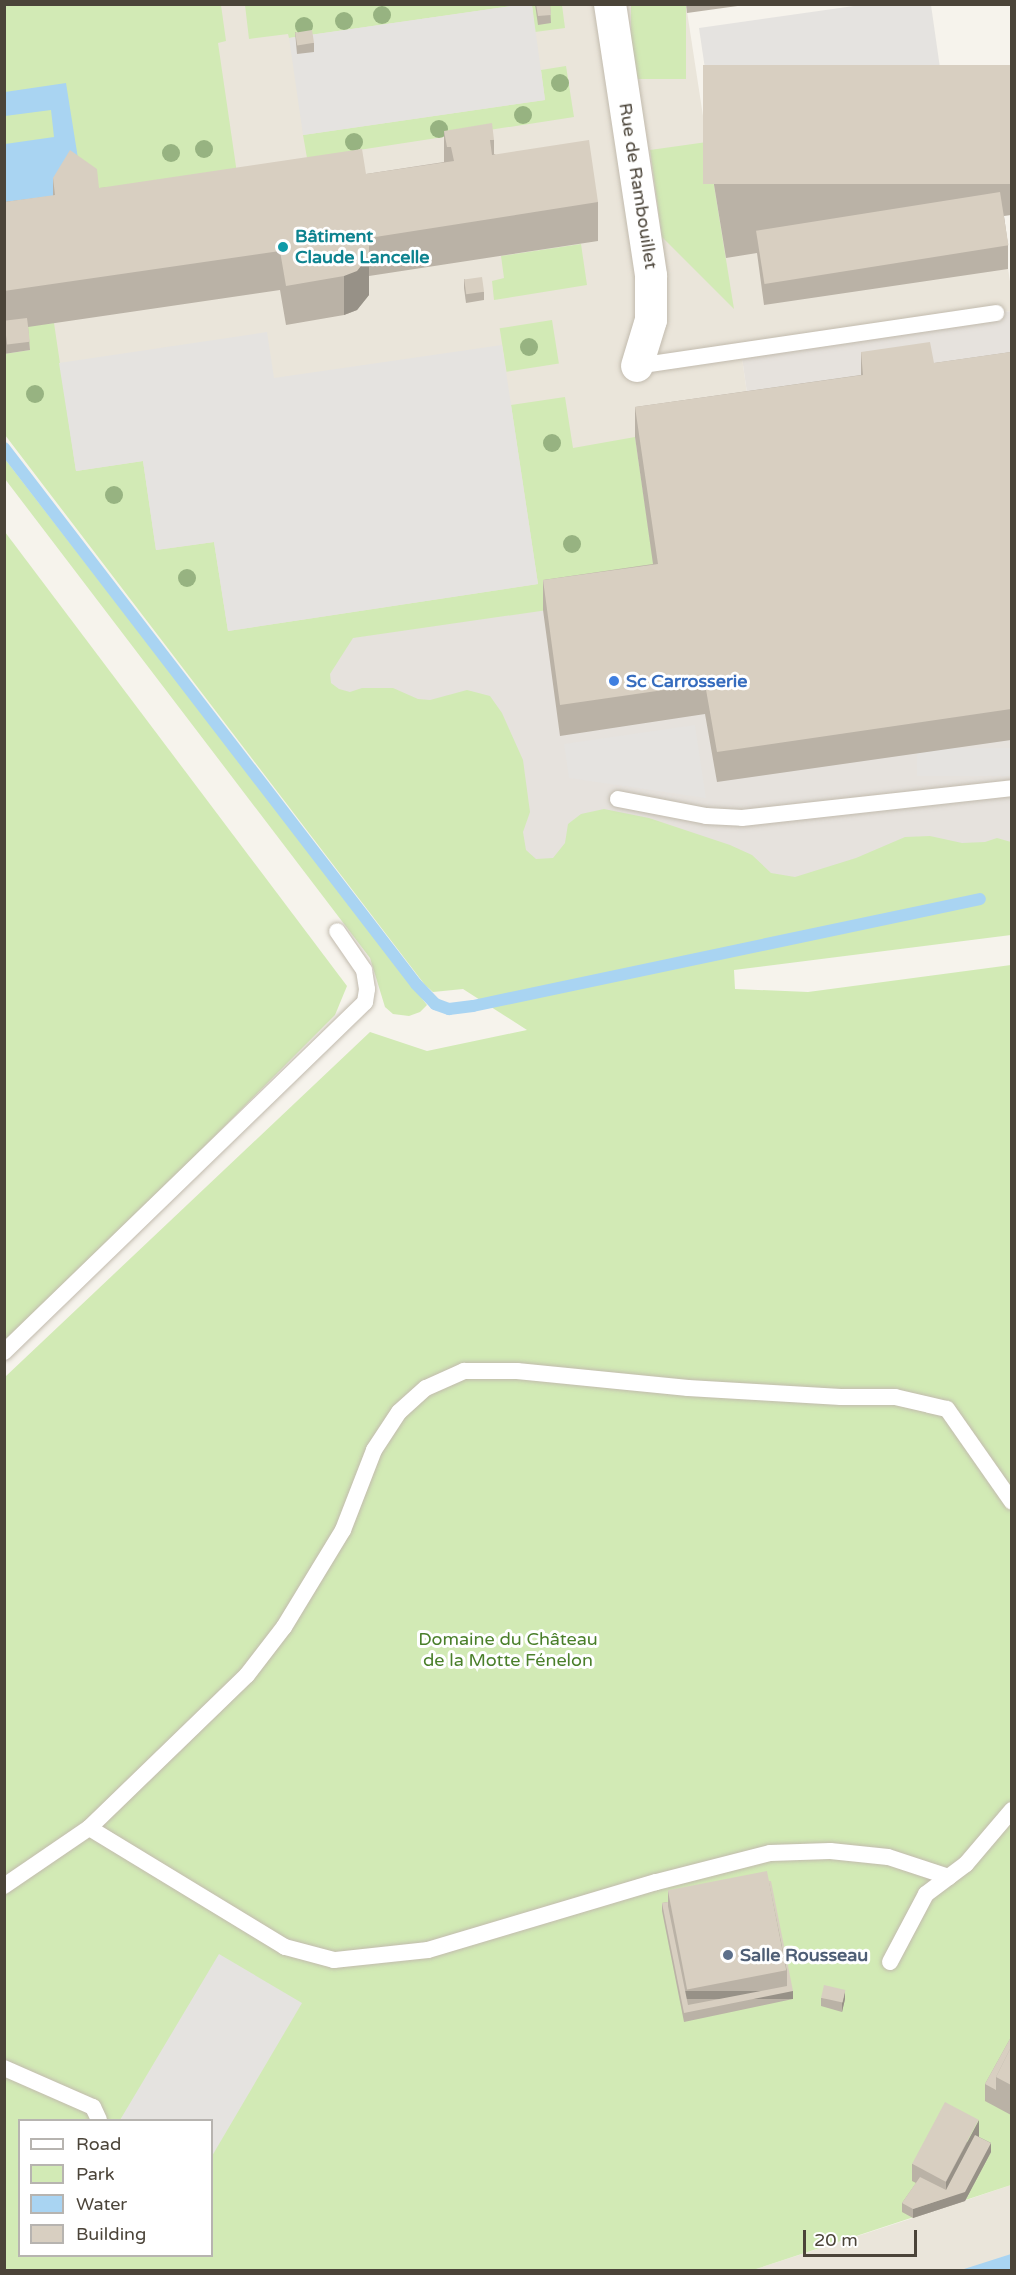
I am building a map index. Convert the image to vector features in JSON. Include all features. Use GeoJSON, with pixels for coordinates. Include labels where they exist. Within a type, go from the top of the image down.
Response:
{"type":"FeatureCollection","features":[{"type":"Feature","properties":{"kind":"street","name":"Rue de Rambouillet"},"geometry":{"type":"LineString","coordinates":[[610,4],[651,276],[651,320],[638,366]]}},
{"type":"Feature","properties":{"kind":"lane"},"geometry":{"type":"LineString","coordinates":[[638,366],[996,313]]}},
{"type":"Feature","properties":{"kind":"lane"},"geometry":{"type":"LineString","coordinates":[[618,799],[706,816],[742,818],[1011,788]]}},
{"type":"Feature","properties":{"kind":"lane"},"geometry":{"type":"LineString","coordinates":[[4,1352],[365,1002],[367,989],[364,970],[337,931]]}},
{"type":"Feature","properties":{"kind":"lane"},"geometry":{"type":"LineString","coordinates":[[4,1886],[89,1828],[247,1675],[284,1627],[342,1530],[375,1450],[399,1412],[426,1388],[464,1371],[517,1371],[688,1388],[841,1397],[895,1397],[947,1409],[1011,1502]]}},
{"type":"Feature","properties":{"kind":"lane"},"geometry":{"type":"LineString","coordinates":[[890,1962],[926,1894],[966,1864],[1011,1813]]}},
{"type":"Feature","properties":{"kind":"lane"},"geometry":{"type":"LineString","coordinates":[[89,1828],[285,1947],[334,1960],[428,1950],[656,1882],[770,1853],[830,1851],[888,1857],[949,1877]]}},
{"type":"Feature","properties":{"kind":"lane"},"geometry":{"type":"LineString","coordinates":[[4,2068],[93,2107],[98,2119]]}},
{"type":"Feature","properties":{"kind":"shaded area"},"geometry":{"type":"Polygon","coordinates":[[[5,5],[686,5],[707,142],[1000,217],[1011,288],[1011,311],[741,351],[747,393],[653,596],[188,662],[5,419],[5,5]]]}},
{"type":"Feature","properties":{"kind":"shaded area"},"geometry":{"type":"Polygon","coordinates":[[[532,5],[545,100],[303,135],[289,38],[532,5]]]}},
{"type":"Feature","properties":{"kind":"shaded area"},"geometry":{"type":"Polygon","coordinates":[[[861,5],[931,5],[944,96],[714,130],[699,28],[861,5]]]}},
{"type":"Feature","properties":{"kind":"shaded area"},"geometry":{"type":"Polygon","coordinates":[[[1011,311],[1011,915],[463,989],[188,662],[543,610],[747,393],[741,351],[1011,311]]]}},
{"type":"Feature","properties":{"kind":"shaded area"},"geometry":{"type":"Polygon","coordinates":[[[267,332],[274,378],[502,345],[538,584],[228,631],[214,542],[156,550],[143,461],[76,471],[59,363],[267,332]]]}},
{"type":"Feature","properties":{"kind":"shaded area"},"geometry":{"type":"Polygon","coordinates":[[[695,725],[706,798],[569,778],[564,744],[695,725]]]}},
{"type":"Feature","properties":{"kind":"shaded area"},"geometry":{"type":"Polygon","coordinates":[[[917,748],[1011,748],[1011,776],[917,776],[917,748]]]}},
{"type":"Feature","properties":{"kind":"shaded area"},"geometry":{"type":"Polygon","coordinates":[[[219,1954],[302,2003],[213,2154],[213,2119],[121,2119],[219,1954]]]}},
{"type":"Feature","properties":{"kind":"shaded area"},"geometry":{"type":"Polygon","coordinates":[[[1011,2185],[1011,2270],[753,2270],[913,2218],[1011,2185]]]}},
{"type":"Feature","properties":{"kind":"green space"},"geometry":{"type":"Polygon","coordinates":[[[4,5],[221,5],[226,41],[218,43],[239,187],[5,224],[4,5]]]}},
{"type":"Feature","properties":{"kind":"green space"},"geometry":{"type":"Polygon","coordinates":[[[245,5],[519,5],[289,38],[288,34],[249,39],[245,5]]]}},
{"type":"Feature","properties":{"kind":"green space"},"geometry":{"type":"Polygon","coordinates":[[[532,5],[562,5],[565,28],[535,32],[532,5]]]}},
{"type":"Feature","properties":{"kind":"green space"},"geometry":{"type":"Polygon","coordinates":[[[631,5],[686,5],[686,79],[631,79],[631,5]]]}},
{"type":"Feature","properties":{"kind":"green space"},"geometry":{"type":"Polygon","coordinates":[[[566,66],[574,117],[307,158],[303,135],[545,100],[541,70],[566,66]]]}},
{"type":"Feature","properties":{"kind":"green space"},"geometry":{"type":"Polygon","coordinates":[[[707,142],[734,309],[662,237],[650,150],[707,142]]]}},
{"type":"Feature","properties":{"kind":"green space"},"geometry":{"type":"Polygon","coordinates":[[[581,244],[587,285],[494,300],[492,281],[504,278],[501,256],[581,244]]]}},
{"type":"Feature","properties":{"kind":"green space"},"geometry":{"type":"Polygon","coordinates":[[[552,320],[559,363],[507,372],[500,328],[552,320]]]}},
{"type":"Feature","properties":{"kind":"green space","name":"Domaine du Château de la Motte Fénelon"},"geometry":{"type":"Polygon","coordinates":[[[54,323],[76,471],[143,461],[156,550],[214,542],[228,631],[538,584],[511,405],[565,397],[573,448],[635,437],[658,594],[353,638],[330,674],[331,683],[339,689],[350,692],[362,688],[393,688],[418,699],[430,700],[467,690],[490,696],[502,713],[523,760],[530,812],[523,832],[526,850],[536,859],[553,858],[565,843],[568,824],[581,814],[604,809],[649,818],[730,845],[752,855],[771,873],[795,877],[856,858],[905,837],[930,836],[962,843],[985,842],[997,838],[1011,842],[1011,935],[734,970],[735,989],[808,992],[1011,965],[1011,2185],[753,2270],[5,2270],[5,1377],[370,1032],[427,1051],[527,1030],[463,989],[433,992],[425,985],[5,435],[4,354],[30,350],[27,326],[54,323]]]}},
{"type":"Feature","properties":{"kind":"green space"},"geometry":{"type":"Polygon","coordinates":[[[5,459],[427,1005],[420,1012],[409,1016],[393,1014],[385,1007],[370,958],[5,479],[5,459]]]}},
{"type":"Feature","properties":{"kind":"green space"},"geometry":{"type":"Polygon","coordinates":[[[5,532],[347,986],[335,1015],[168,1183],[5,1340],[5,532]]]}},
{"type":"Feature","properties":{"kind":"water"},"geometry":{"type":"Polygon","coordinates":[[[66,83],[84,196],[47,209],[5,215],[5,144],[54,137],[51,110],[5,116],[5,92],[66,83]]]}},
{"type":"Feature","properties":{"kind":"water"},"geometry":{"type":"Polygon","coordinates":[[[1011,2254],[1011,2270],[961,2270],[1011,2254]]]}},
{"type":"Feature","properties":{"kind":"building"},"geometry":{"type":"Polygon","coordinates":[[[536,4],[550,4],[551,15],[538,16],[536,4]]]}},
{"type":"Feature","properties":{"kind":"building"},"geometry":{"type":"Polygon","coordinates":[[[312,30],[314,43],[297,45],[295,33],[312,30]]]}},
{"type":"Feature","properties":{"kind":"building"},"geometry":{"type":"Polygon","coordinates":[[[703,65],[1011,65],[1011,184],[703,184],[703,65]]]}},
{"type":"Feature","properties":{"kind":"building"},"geometry":{"type":"Polygon","coordinates":[[[492,123],[494,140],[490,140],[492,155],[589,140],[598,202],[369,238],[369,256],[357,271],[344,276],[286,286],[280,251],[4,291],[4,202],[55,195],[53,178],[70,150],[97,169],[99,188],[362,149],[366,174],[454,161],[451,147],[447,147],[444,131],[492,123]]]}},
{"type":"Feature","properties":{"kind":"building"},"geometry":{"type":"Polygon","coordinates":[[[1000,192],[1008,245],[764,284],[756,231],[1000,192]]]}},
{"type":"Feature","properties":{"kind":"building"},"geometry":{"type":"Polygon","coordinates":[[[482,277],[484,292],[466,294],[464,280],[482,277]]]}},
{"type":"Feature","properties":{"kind":"building"},"geometry":{"type":"Polygon","coordinates":[[[27,318],[30,342],[7,345],[4,321],[27,318]]]}},
{"type":"Feature","properties":{"kind":"building"},"geometry":{"type":"Polygon","coordinates":[[[930,342],[934,363],[1011,352],[1011,709],[717,752],[705,684],[560,705],[543,580],[658,564],[635,407],[863,375],[861,352],[930,342]]]}},
{"type":"Feature","properties":{"kind":"building","name":"Salle Rousseau"},"geometry":{"type":"Polygon","coordinates":[[[767,1871],[786,1970],[687,1989],[668,1890],[767,1871]]]}},
{"type":"Feature","properties":{"kind":"building"},"geometry":{"type":"Polygon","coordinates":[[[769,1881],[771,1881],[793,1991],[684,2013],[662,1903],[668,1902],[688,2005],[787,1986],[787,1970],[769,1881]]]}},
{"type":"Feature","properties":{"kind":"building"},"geometry":{"type":"Polygon","coordinates":[[[824,1985],[845,1990],[843,2003],[821,1998],[824,1985]]]}},
{"type":"Feature","properties":{"kind":"building"},"geometry":{"type":"Polygon","coordinates":[[[1011,2037],[1011,2047],[996,2077],[996,2090],[985,2084],[1011,2037]]]}},
{"type":"Feature","properties":{"kind":"building"},"geometry":{"type":"Polygon","coordinates":[[[1011,2047],[1011,2085],[996,2077],[1011,2047]]]}},
{"type":"Feature","properties":{"kind":"building"},"geometry":{"type":"Polygon","coordinates":[[[945,2102],[979,2120],[946,2182],[912,2164],[945,2102]]]}},
{"type":"Feature","properties":{"kind":"building"},"geometry":{"type":"Polygon","coordinates":[[[975,2135],[991,2143],[965,2192],[913,2209],[902,2203],[920,2177],[946,2190],[975,2135]]]}},
{"type":"Feature","properties":{"kind":"waterway"},"geometry":{"type":"LineString","coordinates":[[4,448],[416,984],[435,1004],[449,1009],[473,1006],[980,899]]}},
{"type":"Feature","properties":{"kind":"place","name":"Bâtiment Claude Lancelle"},"geometry":{"type":"Point","coordinates":[283,247]}},
{"type":"Feature","properties":{"kind":"place","name":"Sc Carrosserie"},"geometry":{"type":"Point","coordinates":[614,681]}},
{"type":"Feature","properties":{"kind":"place","name":"Salle Rousseau"},"geometry":{"type":"Point","coordinates":[728,1955]}}]}
